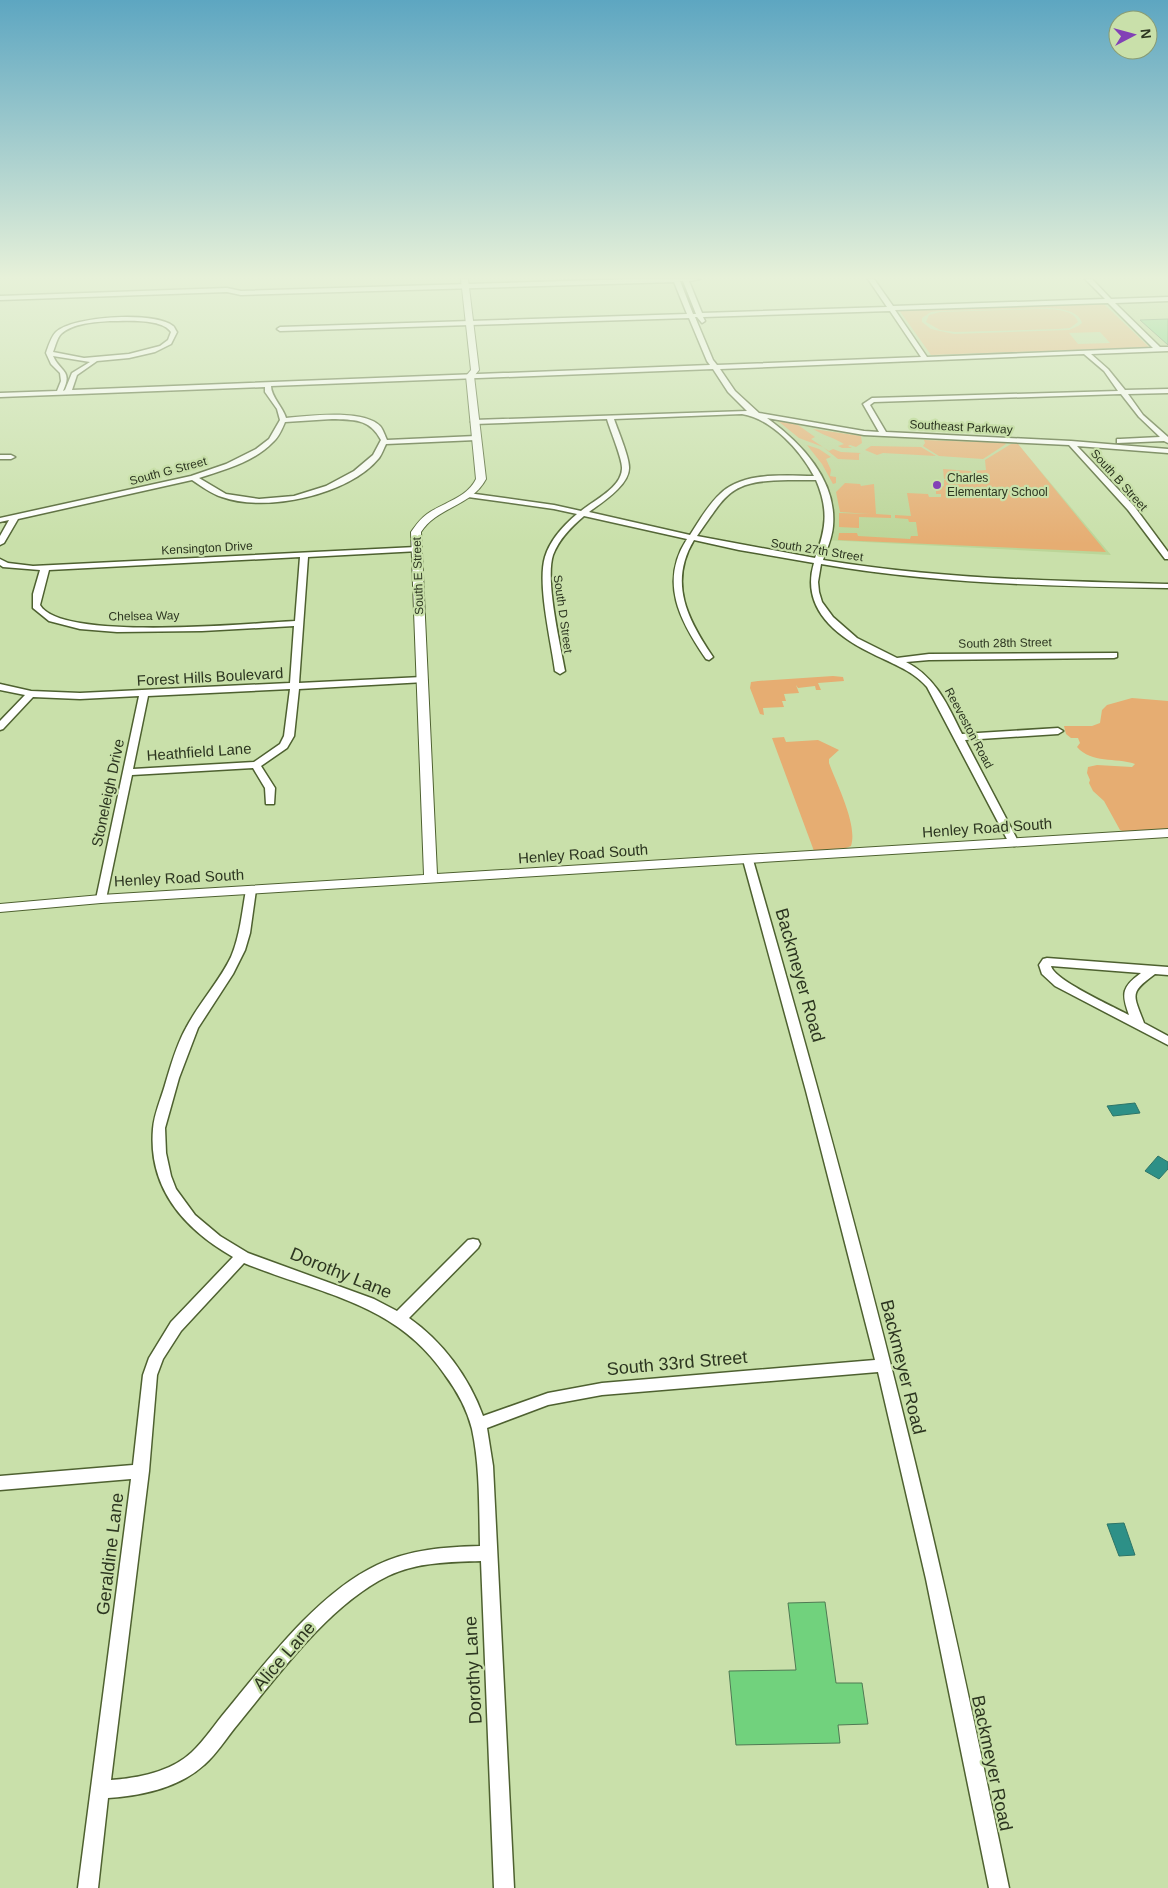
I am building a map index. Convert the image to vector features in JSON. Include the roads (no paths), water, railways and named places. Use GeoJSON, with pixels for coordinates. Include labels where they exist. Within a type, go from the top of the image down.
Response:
{"type":"FeatureCollection","features":[{"type":"Feature","properties":{"kind":"street"},"geometry":{"type":"LineString","coordinates":[[58,367],[63,372],[64,382],[58,392]]}},
{"type":"Feature","properties":{"kind":"street"},"geometry":{"type":"LineString","coordinates":[[68,392],[74,374],[85,367]]}},
{"type":"Feature","properties":{"kind":"street"},"geometry":{"type":"LineString","coordinates":[[468,495],[477,488],[481,479],[470,376],[475,370],[475,367]]}},
{"type":"Feature","properties":{"kind":"street"},"geometry":{"type":"LineString","coordinates":[[0,395],[689,367]]}},
{"type":"Feature","properties":{"kind":"street","name":"Reeveston Road"},"geometry":{"type":"LineString","coordinates":[[717,367],[727,388],[754,413],[793,442],[819,478],[830,512],[825,544],[818,561],[813,583],[819,603],[828,618],[846,635],[878,654],[911,668],[926,679],[936,692],[961,737],[1014,842]]}},
{"type":"Feature","properties":{"kind":"street"},"geometry":{"type":"LineString","coordinates":[[1102,367],[1141,416],[1167,440]]}},
{"type":"Feature","properties":{"kind":"street"},"geometry":{"type":"LineString","coordinates":[[193,478],[214,493],[235,500],[274,502],[303,498],[327,489],[354,475],[378,455],[384,442],[382,432],[378,427],[354,419],[283,420],[280,409],[269,395],[268,384]]}},
{"type":"Feature","properties":{"kind":"street"},"geometry":{"type":"LineString","coordinates":[[884,434],[866,404],[872,400],[1168,391]]}},
{"type":"Feature","properties":{"kind":"street","name":"Southeast Parkway"},"geometry":{"type":"LineString","coordinates":[[474,422],[742,412],[820,426],[884,434],[1071,443],[1168,451]]}},
{"type":"Feature","properties":{"kind":"street","name":"South D Street"},"geometry":{"type":"LineString","coordinates":[[560,671],[546,578],[546,566],[552,547],[560,534],[582,513],[620,484],[626,474],[626,468],[610,417]]}},
{"type":"Feature","properties":{"kind":"street","name":"South G Street"},"geometry":{"type":"LineString","coordinates":[[0,520],[14,519],[193,478],[230,466],[259,451],[272,440],[283,420]]}},
{"type":"Feature","properties":{"kind":"street"},"geometry":{"type":"LineString","coordinates":[[384,442],[476,438]]}},
{"type":"Feature","properties":{"kind":"street"},"geometry":{"type":"LineString","coordinates":[[1071,443],[1167,440]]}},
{"type":"Feature","properties":{"kind":"street","name":"South B Street"},"geometry":{"type":"LineString","coordinates":[[1071,443],[1126,503],[1168,557]]}},
{"type":"Feature","properties":{"kind":"street"},"geometry":{"type":"LineString","coordinates":[[0,457],[11,457]]}},
{"type":"Feature","properties":{"kind":"street"},"geometry":{"type":"LineString","coordinates":[[709,657],[690,626],[682,608],[678,590],[680,562],[692,538],[723,493],[730,489],[745,483],[761,480],[819,478]]}},
{"type":"Feature","properties":{"kind":"street","name":"South 27th Street"},"geometry":{"type":"LineString","coordinates":[[468,495],[582,513],[692,538],[818,561],[938,577],[1011,582],[1168,586]]}},
{"type":"Feature","properties":{"kind":"street","name":"South E Street"},"geometry":{"type":"LineString","coordinates":[[431,880],[416,532],[424,521],[442,508],[468,495]]}},
{"type":"Feature","properties":{"kind":"street"},"geometry":{"type":"LineString","coordinates":[[0,542],[14,519]]}},
{"type":"Feature","properties":{"kind":"street","name":"Kensington Drive"},"geometry":{"type":"LineString","coordinates":[[0,561],[6,566],[45,568],[416,548]]}},
{"type":"Feature","properties":{"kind":"street","name":"Heathfield Lane"},"geometry":{"type":"LineString","coordinates":[[128,772],[256,765],[284,746],[289,736],[304,554]]}},
{"type":"Feature","properties":{"kind":"street","name":"Chelsea Way"},"geometry":{"type":"LineString","coordinates":[[45,568],[36,601],[36,608],[44,616],[64,623],[122,631],[299,622]]}},
{"type":"Feature","properties":{"kind":"street","name":"South 28th Street"},"geometry":{"type":"LineString","coordinates":[[896,661],[929,657],[1114,655]]}},
{"type":"Feature","properties":{"kind":"street","name":"Forest Hills Boulevard"},"geometry":{"type":"LineString","coordinates":[[0,687],[31,694],[80,696],[422,680]]}},
{"type":"Feature","properties":{"kind":"street"},"geometry":{"type":"LineString","coordinates":[[0,727],[31,694]]}},
{"type":"Feature","properties":{"kind":"street","name":"Stoneleigh Drive"},"geometry":{"type":"LineString","coordinates":[[101,899],[144,694]]}},
{"type":"Feature","properties":{"kind":"street"},"geometry":{"type":"LineString","coordinates":[[961,737],[1058,731]]}},
{"type":"Feature","properties":{"kind":"street"},"geometry":{"type":"LineString","coordinates":[[256,765],[270,788],[270,802]]}},
{"type":"Feature","properties":{"kind":"street","name":"Henley Road South"},"geometry":{"type":"LineString","coordinates":[[0,908],[101,899],[1168,833]]}},
{"type":"Feature","properties":{"kind":"street","name":"Backmeyer Road"},"geometry":{"type":"LineString","coordinates":[[748,860],[822,1125],[911,1478],[944,1624],[999,1888]]}},
{"type":"Feature","properties":{"kind":"street","name":"Dorothy Lane"},"geometry":{"type":"LineString","coordinates":[[251,890],[244,933],[236,958],[190,1032],[177,1062],[159,1130],[160,1156],[164,1178],[176,1201],[198,1227],[216,1242],[242,1256],[358,1298],[399,1318],[435,1350],[446,1363],[463,1392],[478,1424],[484,1466],[504,1888]]}},
{"type":"Feature","properties":{"kind":"street"},"geometry":{"type":"LineString","coordinates":[[1168,971],[1047,962],[1045,965],[1046,971],[1059,984],[1168,1041]]}},
{"type":"Feature","properties":{"kind":"street"},"geometry":{"type":"LineString","coordinates":[[1139,1025],[1130,1002],[1129,992],[1135,983],[1151,971]]}},
{"type":"Feature","properties":{"kind":"street"},"geometry":{"type":"LineString","coordinates":[[399,1318],[472,1244]]}},
{"type":"Feature","properties":{"kind":"street","name":"Geraldine Lane"},"geometry":{"type":"LineString","coordinates":[[88,1888],[140,1471],[150,1375],[162,1345],[183,1319],[242,1256]]}},
{"type":"Feature","properties":{"kind":"street","name":"South 33rd Street"},"geometry":{"type":"LineString","coordinates":[[478,1424],[548,1398],[574,1393],[609,1388],[883,1365]]}},
{"type":"Feature","properties":{"kind":"street"},"geometry":{"type":"LineString","coordinates":[[0,1483],[140,1471]]}},
{"type":"Feature","properties":{"kind":"street","name":"Alice Lane"},"geometry":{"type":"LineString","coordinates":[[101,1790],[138,1787],[158,1782],[182,1770],[198,1759],[316,1619],[354,1587],[384,1570],[404,1562],[438,1555],[487,1553]]}},
{"type":"Feature","properties":{"kind":"water"},"geometry":{"type":"Polygon","coordinates":[[[1135,1103],[1140,1113],[1113,1116],[1107,1106],[1135,1103]]]}},
{"type":"Feature","properties":{"kind":"water"},"geometry":{"type":"Polygon","coordinates":[[[1158,1156],[1168,1162],[1168,1169],[1159,1179],[1145,1171],[1158,1156]]]}},
{"type":"Feature","properties":{"kind":"water"},"geometry":{"type":"Polygon","coordinates":[[[1124,1523],[1135,1555],[1119,1556],[1107,1524],[1124,1523]]]}},
{"type":"Feature","properties":{"kind":"place","name":"Charles Elementary School"},"geometry":{"type":"Point","coordinates":[937,485]}}]}
